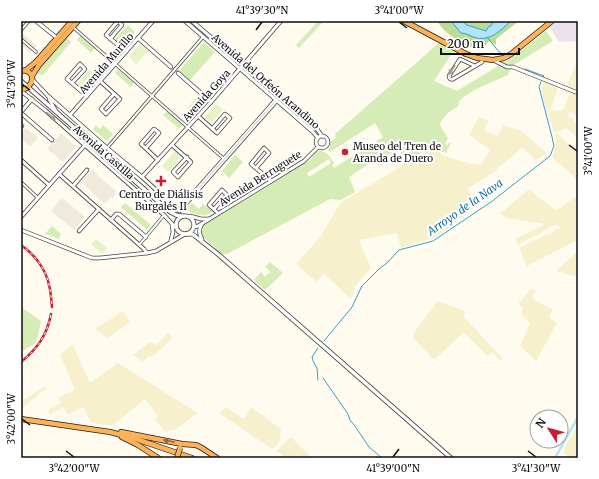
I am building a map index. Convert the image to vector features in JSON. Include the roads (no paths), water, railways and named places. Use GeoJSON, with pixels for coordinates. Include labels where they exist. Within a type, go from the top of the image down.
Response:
{"type":"FeatureCollection","features":[{"type":"Feature","properties":{"kind":"highway"},"geometry":{"type":"LineString","coordinates":[[21,91],[28,87],[39,65],[78,21]]}},
{"type":"Feature","properties":{"kind":"highway"},"geometry":{"type":"LineString","coordinates":[[404,21],[466,54],[477,58],[493,60],[504,58],[511,54],[552,21]]}},
{"type":"Feature","properties":{"kind":"highway"},"geometry":{"type":"LineString","coordinates":[[32,77],[23,70],[36,62],[69,22]]}},
{"type":"Feature","properties":{"kind":"highway"},"geometry":{"type":"LineString","coordinates":[[21,419],[124,435],[192,458]]}},
{"type":"Feature","properties":{"kind":"highway"},"geometry":{"type":"LineString","coordinates":[[92,429],[110,430],[181,446],[196,445],[218,458]]}},
{"type":"Feature","properties":{"kind":"highway"},"geometry":{"type":"LineString","coordinates":[[92,429],[126,439],[158,458]]}},
{"type":"Feature","properties":{"kind":"highway"},"geometry":{"type":"LineString","coordinates":[[177,458],[181,446]]}},
{"type":"Feature","properties":{"kind":"street"},"geometry":{"type":"LineString","coordinates":[[21,30],[29,21]]}},
{"type":"Feature","properties":{"kind":"street"},"geometry":{"type":"LineString","coordinates":[[36,21],[57,38]]}},
{"type":"Feature","properties":{"kind":"street"},"geometry":{"type":"LineString","coordinates":[[110,39],[122,25],[118,21],[106,35],[110,39],[126,52]]}},
{"type":"Feature","properties":{"kind":"street","name":"Avenida Murillo"},"geometry":{"type":"LineString","coordinates":[[70,115],[153,21]]}},
{"type":"Feature","properties":{"kind":"street","name":"Avenida del Orfeón Arandino"},"geometry":{"type":"LineString","coordinates":[[185,21],[313,132],[318,138]]}},
{"type":"Feature","properties":{"kind":"street","name":"Avenida del Orfeón Arandino"},"geometry":{"type":"LineString","coordinates":[[192,21],[322,136]]}},
{"type":"Feature","properties":{"kind":"street","name":"Avenida Goya"},"geometry":{"type":"LineString","coordinates":[[142,177],[211,102],[281,21]]}},
{"type":"Feature","properties":{"kind":"street"},"geometry":{"type":"LineString","coordinates":[[74,28],[225,158]]}},
{"type":"Feature","properties":{"kind":"street"},"geometry":{"type":"LineString","coordinates":[[107,148],[203,37]]}},
{"type":"Feature","properties":{"kind":"street"},"geometry":{"type":"LineString","coordinates":[[21,38],[36,52]]}},
{"type":"Feature","properties":{"kind":"street"},"geometry":{"type":"LineString","coordinates":[[138,38],[171,67]]}},
{"type":"Feature","properties":{"kind":"street"},"geometry":{"type":"LineString","coordinates":[[463,60],[466,54]]}},
{"type":"Feature","properties":{"kind":"street"},"geometry":{"type":"LineString","coordinates":[[475,66],[460,59],[448,76],[450,79],[453,79],[482,62]]}},
{"type":"Feature","properties":{"kind":"street"},"geometry":{"type":"LineString","coordinates":[[493,60],[507,67],[514,67],[578,93]]}},
{"type":"Feature","properties":{"kind":"street"},"geometry":{"type":"LineString","coordinates":[[72,83],[85,69],[80,64],[67,79],[87,96]]}},
{"type":"Feature","properties":{"kind":"street"},"geometry":{"type":"LineString","coordinates":[[178,73],[211,102]]}},
{"type":"Feature","properties":{"kind":"street","name":"Avenida Castilla"},"geometry":{"type":"LineString","coordinates":[[32,77],[48,96],[178,210]]}},
{"type":"Feature","properties":{"kind":"street","name":"Avenida Castilla"},"geometry":{"type":"LineString","coordinates":[[21,81],[163,206],[176,215],[182,216]]}},
{"type":"Feature","properties":{"kind":"street"},"geometry":{"type":"LineString","coordinates":[[100,81],[120,99],[106,114],[101,109],[114,94]]}},
{"type":"Feature","properties":{"kind":"street","name":"Avenida Castilla"},"geometry":{"type":"LineString","coordinates":[[21,91],[164,215],[174,226]]}},
{"type":"Feature","properties":{"kind":"street","name":"Avenida Castilla"},"geometry":{"type":"LineString","coordinates":[[48,96],[57,113]]}},
{"type":"Feature","properties":{"kind":"street"},"geometry":{"type":"LineString","coordinates":[[32,99],[21,112],[52,140]]}},
{"type":"Feature","properties":{"kind":"street"},"geometry":{"type":"LineString","coordinates":[[178,210],[276,100]]}},
{"type":"Feature","properties":{"kind":"street"},"geometry":{"type":"LineString","coordinates":[[198,116],[212,129],[217,133],[230,118],[225,114],[212,129]]}},
{"type":"Feature","properties":{"kind":"street"},"geometry":{"type":"LineString","coordinates":[[146,148],[159,133],[154,129],[141,144],[158,160]]}},
{"type":"Feature","properties":{"kind":"street"},"geometry":{"type":"LineString","coordinates":[[322,136],[328,140],[327,146],[324,148],[318,147],[316,142],[318,138],[322,136]]}},
{"type":"Feature","properties":{"kind":"street"},"geometry":{"type":"LineString","coordinates":[[172,144],[187,157],[191,162],[178,177],[173,172],[187,157]]}},
{"type":"Feature","properties":{"kind":"street"},"geometry":{"type":"LineString","coordinates":[[21,217],[84,145]]}},
{"type":"Feature","properties":{"kind":"street","name":"Avenida Berruguete"},"geometry":{"type":"LineString","coordinates":[[194,227],[304,161],[318,147]]}},
{"type":"Feature","properties":{"kind":"street"},"geometry":{"type":"LineString","coordinates":[[256,168],[269,153],[264,148],[251,164],[271,181]]}},
{"type":"Feature","properties":{"kind":"street"},"geometry":{"type":"LineString","coordinates":[[21,160],[49,185]]}},
{"type":"Feature","properties":{"kind":"street"},"geometry":{"type":"LineString","coordinates":[[73,186],[87,170]]}},
{"type":"Feature","properties":{"kind":"street"},"geometry":{"type":"LineString","coordinates":[[59,174],[147,253]]}},
{"type":"Feature","properties":{"kind":"street"},"geometry":{"type":"LineString","coordinates":[[21,182],[38,198]]}},
{"type":"Feature","properties":{"kind":"street"},"geometry":{"type":"LineString","coordinates":[[214,209],[227,195],[222,190],[209,205],[218,213]]}},
{"type":"Feature","properties":{"kind":"street"},"geometry":{"type":"LineString","coordinates":[[161,195],[163,206]]}},
{"type":"Feature","properties":{"kind":"street"},"geometry":{"type":"LineString","coordinates":[[79,231],[99,209]]}},
{"type":"Feature","properties":{"kind":"street","name":"Avenida Castilla"},"geometry":{"type":"LineString","coordinates":[[169,211],[175,220],[174,226]]}},
{"type":"Feature","properties":{"kind":"street"},"geometry":{"type":"LineString","coordinates":[[111,220],[116,214],[119,214],[146,237]]}},
{"type":"Feature","properties":{"kind":"street"},"geometry":{"type":"LineString","coordinates":[[139,245],[164,215]]}},
{"type":"Feature","properties":{"kind":"street"},"geometry":{"type":"LineString","coordinates":[[171,240],[174,226],[178,219],[182,216],[186,215],[201,219],[209,219]]}},
{"type":"Feature","properties":{"kind":"street"},"geometry":{"type":"LineString","coordinates":[[190,216],[195,224],[195,232],[203,240],[451,458]]}},
{"type":"Feature","properties":{"kind":"street"},"geometry":{"type":"LineString","coordinates":[[203,240],[200,236],[199,230],[204,222]]}},
{"type":"Feature","properties":{"kind":"street"},"geometry":{"type":"LineString","coordinates":[[174,226],[180,233],[192,234],[203,240]]}},
{"type":"Feature","properties":{"kind":"street"},"geometry":{"type":"LineString","coordinates":[[168,244],[174,236],[174,226]]}},
{"type":"Feature","properties":{"kind":"street"},"geometry":{"type":"LineString","coordinates":[[21,230],[92,258],[101,258],[156,251],[190,232],[194,227]]}},
{"type":"Feature","properties":{"kind":"water"},"geometry":{"type":"Polygon","coordinates":[[[451,21],[462,21],[467,25],[486,31],[495,21],[511,21],[496,34],[487,38],[482,38],[461,33],[451,21]]]}},
{"type":"Feature","properties":{"kind":"waterway","name":"Arroyo de la Nava"},"geometry":{"type":"LineString","coordinates":[[487,37],[502,54]]}},
{"type":"Feature","properties":{"kind":"waterway","name":"Arroyo de la Nava"},"geometry":{"type":"LineString","coordinates":[[525,69],[544,76],[543,77]]}},
{"type":"Feature","properties":{"kind":"waterway","name":"Arroyo de la Nava"},"geometry":{"type":"LineString","coordinates":[[324,341],[352,307],[362,286],[399,250],[433,241],[491,202],[550,156],[554,146],[539,87],[541,82]]}},
{"type":"Feature","properties":{"kind":"waterway","name":"Arroyo de la Nava"},"geometry":{"type":"LineString","coordinates":[[318,348],[312,357],[317,368],[318,380]]}},
{"type":"Feature","properties":{"kind":"waterway","name":"Arroyo de la Nava"},"geometry":{"type":"LineString","coordinates":[[323,378],[369,447],[382,458]]}},
{"type":"Feature","properties":{"kind":"waterway"},"geometry":{"type":"LineString","coordinates":[[555,458],[578,417]]}},
{"type":"Feature","properties":{"kind":"railway"},"geometry":{"type":"LineString","coordinates":[[21,245],[35,257],[45,273],[50,288],[52,307]]}},
{"type":"Feature","properties":{"kind":"railway"},"geometry":{"type":"LineString","coordinates":[[21,362],[41,341],[51,314]]}},
{"type":"Feature","properties":{"kind":"place","name":"Museo del Tren de Aranda de Duero"},"geometry":{"type":"Point","coordinates":[345,152]}},
{"type":"Feature","properties":{"kind":"place","name":"Centro de Diálisis Burgalés II"},"geometry":{"type":"Point","coordinates":[161,181]}}]}
